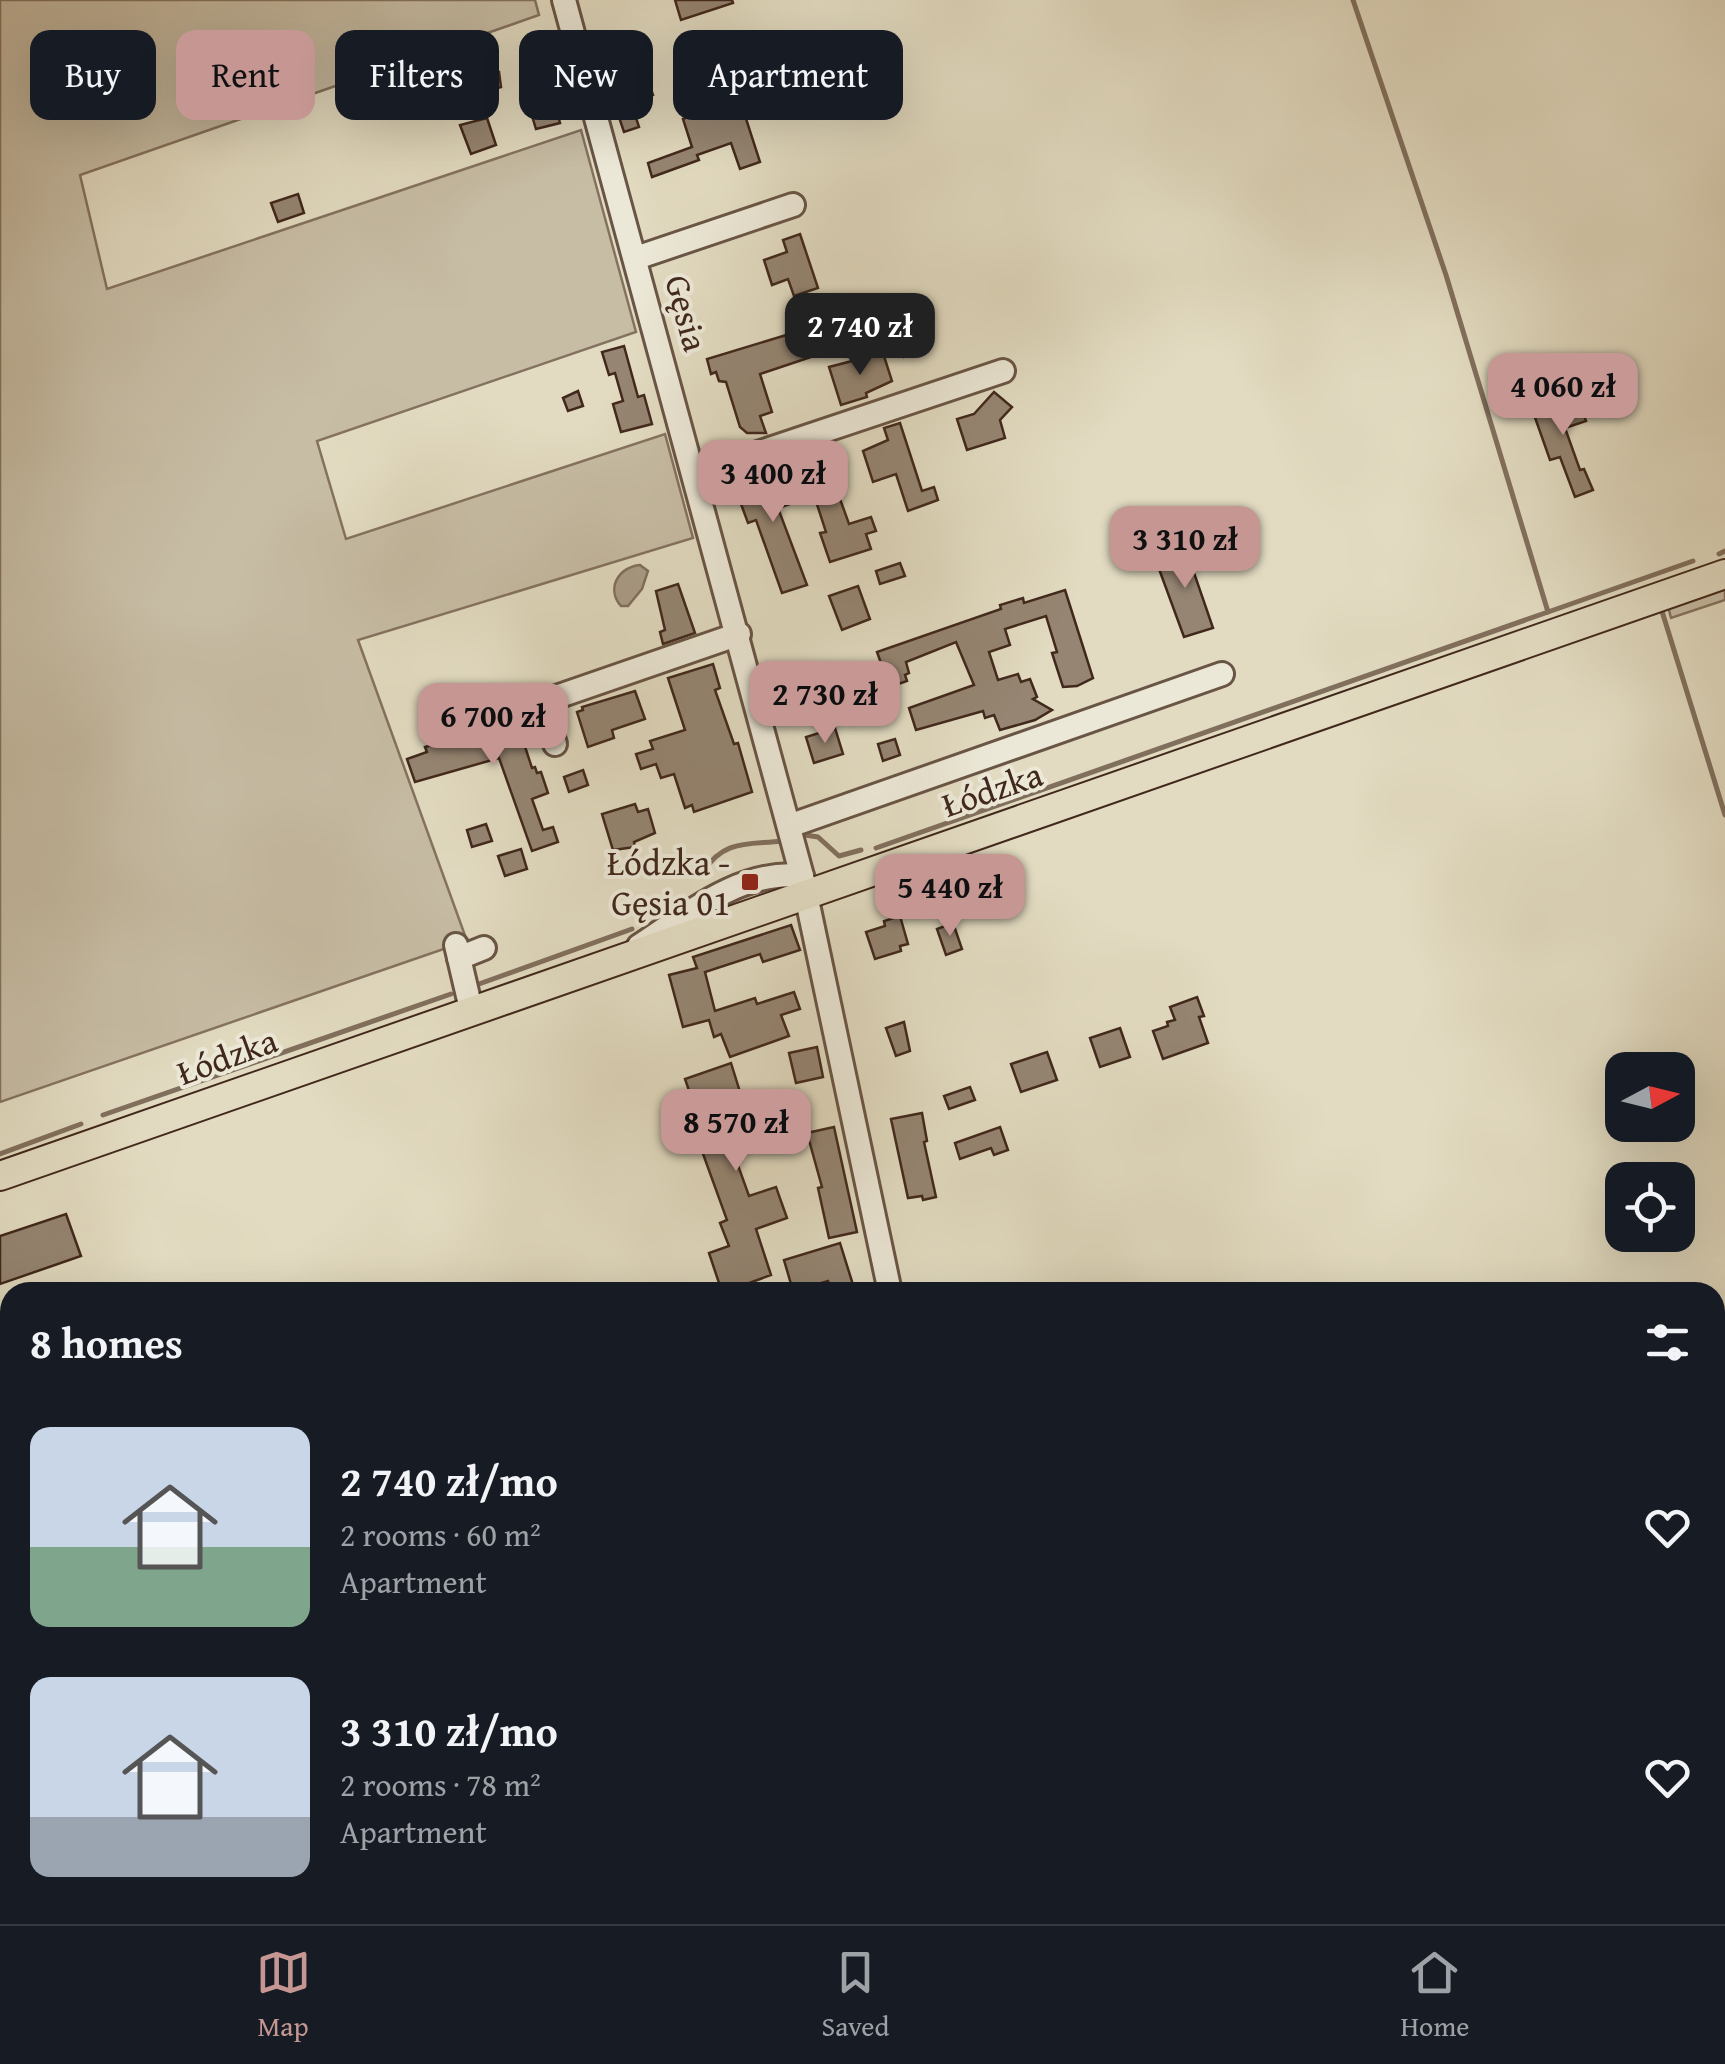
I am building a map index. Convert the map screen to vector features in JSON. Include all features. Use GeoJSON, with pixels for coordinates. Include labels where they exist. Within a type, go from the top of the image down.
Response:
{"type":"FeatureCollection","features":[{"type":"Feature","properties":{"kind":"main road","name":"Łódzka"},"geometry":{"type":"LineString","coordinates":[[0,1176],[624,956],[804,885],[1725,574]]}},
{"type":"Feature","properties":{"kind":"street","name":"Gęsia"},"geometry":{"type":"LineString","coordinates":[[564,0],[804,885],[888,1282]]}},
{"type":"Feature","properties":{"kind":"street"},"geometry":{"type":"LineString","coordinates":[[636,258],[793,205]]}},
{"type":"Feature","properties":{"kind":"street"},"geometry":{"type":"LineString","coordinates":[[695,474],[1003,371]]}},
{"type":"Feature","properties":{"kind":"street"},"geometry":{"type":"LineString","coordinates":[[556,744],[542,702],[738,634]]}},
{"type":"Feature","properties":{"kind":"street"},"geometry":{"type":"LineString","coordinates":[[788,826],[1222,674]]}},
{"type":"Feature","properties":{"kind":"street"},"geometry":{"type":"LineString","coordinates":[[471,1009],[457,952],[484,948]]}},
{"type":"Feature","properties":{"kind":"shaded area"},"geometry":{"type":"Polygon","coordinates":[[[0,0],[535,0],[539,15],[496,30],[335,30],[335,86],[315,93],[315,30],[176,30],[176,120],[238,120],[80,175],[107,289],[581,130],[636,332],[317,441],[346,539],[665,434],[693,538],[358,640],[467,941],[0,1102],[0,0]]]}},
{"type":"Feature","properties":{"kind":"shaded area"},"geometry":{"type":"Polygon","coordinates":[[[640,565],[648,571],[642,589],[628,606],[621,606],[615,593],[617,580],[626,570],[640,565]]]}},
{"type":"Feature","properties":{"kind":"shaded area"},"geometry":{"type":"Polygon","coordinates":[[[1725,586],[1725,600],[1671,618],[1668,606],[1725,586]]]}},
{"type":"Feature","properties":{"kind":"building"},"geometry":{"type":"Polygon","coordinates":[[[675,0],[732,0],[733,3],[681,20],[675,0]]]}},
{"type":"Feature","properties":{"kind":"building"},"geometry":{"type":"Polygon","coordinates":[[[488,120],[496,145],[471,154],[460,125],[488,120]]]}},
{"type":"Feature","properties":{"kind":"building"},"geometry":{"type":"Polygon","coordinates":[[[533,120],[559,120],[560,123],[536,129],[533,120]]]}},
{"type":"Feature","properties":{"kind":"building"},"geometry":{"type":"Polygon","coordinates":[[[620,120],[637,120],[639,127],[624,132],[620,120]]]}},
{"type":"Feature","properties":{"kind":"building"},"geometry":{"type":"Polygon","coordinates":[[[683,120],[746,120],[760,162],[740,169],[731,143],[652,177],[648,163],[692,147],[683,120]]]}},
{"type":"Feature","properties":{"kind":"building"},"geometry":{"type":"Polygon","coordinates":[[[298,194],[304,213],[278,222],[271,203],[298,194]]]}},
{"type":"Feature","properties":{"kind":"building"},"geometry":{"type":"Polygon","coordinates":[[[800,234],[818,288],[794,296],[788,279],[772,285],[764,260],[787,252],[783,240],[800,234]]]}},
{"type":"Feature","properties":{"kind":"building"},"geometry":{"type":"Polygon","coordinates":[[[826,323],[835,349],[760,374],[772,412],[760,416],[766,433],[747,433],[740,427],[726,382],[719,381],[716,372],[711,374],[707,359],[826,323]]]}},
{"type":"Feature","properties":{"kind":"building"},"geometry":{"type":"Polygon","coordinates":[[[922,327],[929,349],[904,357],[897,335],[922,327]]]}},
{"type":"Feature","properties":{"kind":"building"},"geometry":{"type":"Polygon","coordinates":[[[624,346],[638,397],[644,395],[652,424],[621,432],[613,404],[623,401],[615,373],[609,375],[602,352],[624,346]]]}},
{"type":"Feature","properties":{"kind":"building"},"geometry":{"type":"Polygon","coordinates":[[[883,353],[892,381],[866,393],[867,397],[841,405],[829,367],[883,353]]]}},
{"type":"Feature","properties":{"kind":"building"},"geometry":{"type":"Polygon","coordinates":[[[578,391],[583,406],[568,411],[563,398],[578,391]]]}},
{"type":"Feature","properties":{"kind":"building"},"geometry":{"type":"Polygon","coordinates":[[[994,392],[1012,407],[1000,420],[1005,438],[967,450],[957,419],[974,414],[994,392]]]}},
{"type":"Feature","properties":{"kind":"building"},"geometry":{"type":"Polygon","coordinates":[[[1577,394],[1586,421],[1565,428],[1580,470],[1584,469],[1593,490],[1575,497],[1560,457],[1550,460],[1532,409],[1577,394]]]}},
{"type":"Feature","properties":{"kind":"building"},"geometry":{"type":"Polygon","coordinates":[[[900,423],[922,491],[934,487],[938,500],[908,511],[896,474],[873,482],[863,451],[888,440],[884,428],[900,423]]]}},
{"type":"Feature","properties":{"kind":"building"},"geometry":{"type":"Polygon","coordinates":[[[764,467],[769,484],[788,478],[796,502],[778,508],[807,585],[782,593],[756,520],[748,523],[741,504],[748,502],[739,475],[764,467]]]}},
{"type":"Feature","properties":{"kind":"building"},"geometry":{"type":"Polygon","coordinates":[[[834,482],[849,524],[871,517],[876,531],[866,534],[871,549],[830,562],[820,533],[826,532],[812,489],[834,482]]]}},
{"type":"Feature","properties":{"kind":"building"},"geometry":{"type":"Polygon","coordinates":[[[1190,547],[1197,569],[1193,570],[1213,628],[1184,637],[1155,558],[1190,547]]]}},
{"type":"Feature","properties":{"kind":"building"},"geometry":{"type":"Polygon","coordinates":[[[900,563],[905,576],[880,584],[876,571],[900,563]]]}},
{"type":"Feature","properties":{"kind":"building"},"geometry":{"type":"Polygon","coordinates":[[[678,584],[695,633],[663,644],[660,632],[665,630],[656,591],[678,584]]]}},
{"type":"Feature","properties":{"kind":"building"},"geometry":{"type":"Polygon","coordinates":[[[858,586],[870,619],[842,630],[829,596],[858,586]]]}},
{"type":"Feature","properties":{"kind":"building"},"geometry":{"type":"Polygon","coordinates":[[[1065,590],[1093,678],[1077,686],[1063,687],[1046,616],[1005,629],[1010,645],[989,652],[998,680],[1018,674],[1021,682],[1030,679],[1037,697],[1033,699],[1052,710],[1035,720],[1000,730],[994,715],[985,718],[983,711],[916,730],[909,708],[974,685],[956,642],[906,662],[907,681],[884,689],[877,652],[1001,609],[1000,605],[1023,598],[1024,603],[1065,590]]]}},
{"type":"Feature","properties":{"kind":"building"},"geometry":{"type":"Polygon","coordinates":[[[713,664],[720,688],[715,690],[734,744],[738,743],[752,792],[694,812],[692,805],[685,808],[674,774],[661,778],[656,764],[641,769],[636,754],[653,749],[650,741],[685,730],[668,678],[713,664]]]}},
{"type":"Feature","properties":{"kind":"building"},"geometry":{"type":"Polygon","coordinates":[[[635,691],[645,719],[612,730],[614,738],[588,747],[577,712],[635,691]]]}},
{"type":"Feature","properties":{"kind":"building"},"geometry":{"type":"Polygon","coordinates":[[[514,713],[532,768],[541,772],[548,793],[532,799],[543,830],[553,827],[558,842],[532,851],[499,758],[415,782],[407,759],[427,752],[425,747],[481,729],[479,724],[514,713]]]}},
{"type":"Feature","properties":{"kind":"building"},"geometry":{"type":"Polygon","coordinates":[[[835,728],[843,754],[814,763],[806,737],[835,728]]]}},
{"type":"Feature","properties":{"kind":"building"},"geometry":{"type":"Polygon","coordinates":[[[895,739],[900,755],[883,761],[878,744],[895,739]]]}},
{"type":"Feature","properties":{"kind":"building"},"geometry":{"type":"Polygon","coordinates":[[[583,770],[588,785],[569,792],[564,777],[583,770]]]}},
{"type":"Feature","properties":{"kind":"building"},"geometry":{"type":"Polygon","coordinates":[[[635,804],[638,812],[648,809],[655,833],[634,842],[635,847],[613,850],[602,814],[635,804]]]}},
{"type":"Feature","properties":{"kind":"building"},"geometry":{"type":"Polygon","coordinates":[[[486,824],[492,841],[472,847],[467,830],[486,824]]]}},
{"type":"Feature","properties":{"kind":"building"},"geometry":{"type":"Polygon","coordinates":[[[521,849],[527,869],[505,876],[498,856],[521,849]]]}},
{"type":"Feature","properties":{"kind":"building"},"geometry":{"type":"Polygon","coordinates":[[[900,916],[908,944],[900,946],[901,951],[875,959],[866,932],[900,916]]]}},
{"type":"Feature","properties":{"kind":"building"},"geometry":{"type":"Polygon","coordinates":[[[953,923],[962,949],[946,955],[937,929],[953,923]]]}},
{"type":"Feature","properties":{"kind":"building"},"geometry":{"type":"Polygon","coordinates":[[[791,925],[800,950],[763,962],[760,954],[705,972],[715,1011],[755,998],[757,1004],[794,992],[800,1009],[781,1015],[789,1036],[730,1057],[721,1034],[714,1037],[709,1020],[683,1027],[669,975],[697,968],[693,957],[791,925]]]}},
{"type":"Feature","properties":{"kind":"building"},"geometry":{"type":"Polygon","coordinates":[[[1197,997],[1208,1043],[1163,1059],[1153,1031],[1175,1020],[1170,1007],[1197,997]]]}},
{"type":"Feature","properties":{"kind":"building"},"geometry":{"type":"Polygon","coordinates":[[[904,1022],[910,1051],[896,1056],[886,1028],[904,1022]]]}},
{"type":"Feature","properties":{"kind":"building"},"geometry":{"type":"Polygon","coordinates":[[[1120,1028],[1130,1057],[1100,1067],[1090,1038],[1120,1028]]]}},
{"type":"Feature","properties":{"kind":"building"},"geometry":{"type":"Polygon","coordinates":[[[817,1047],[823,1077],[796,1083],[789,1053],[817,1047]]]}},
{"type":"Feature","properties":{"kind":"building"},"geometry":{"type":"Polygon","coordinates":[[[1047,1052],[1057,1080],[1021,1092],[1011,1064],[1047,1052]]]}},
{"type":"Feature","properties":{"kind":"building"},"geometry":{"type":"Polygon","coordinates":[[[731,1063],[745,1108],[773,1098],[784,1128],[731,1146],[749,1196],[776,1187],[787,1218],[756,1229],[771,1275],[752,1282],[719,1282],[709,1253],[729,1246],[720,1223],[727,1220],[702,1151],[709,1149],[685,1079],[731,1063]]]}},
{"type":"Feature","properties":{"kind":"building"},"geometry":{"type":"Polygon","coordinates":[[[970,1087],[975,1100],[949,1109],[944,1096],[970,1087]]]}},
{"type":"Feature","properties":{"kind":"building"},"geometry":{"type":"Polygon","coordinates":[[[922,1113],[936,1197],[923,1200],[922,1196],[908,1198],[891,1119],[922,1113]]]}},
{"type":"Feature","properties":{"kind":"building"},"geometry":{"type":"Polygon","coordinates":[[[834,1127],[857,1232],[829,1238],[818,1188],[822,1187],[807,1133],[834,1127]]]}},
{"type":"Feature","properties":{"kind":"building"},"geometry":{"type":"Polygon","coordinates":[[[1000,1127],[1008,1150],[994,1155],[991,1148],[960,1159],[955,1143],[1000,1127]]]}},
{"type":"Feature","properties":{"kind":"building"},"geometry":{"type":"Polygon","coordinates":[[[66,1214],[81,1256],[0,1282],[0,1236],[66,1214]]]}},
{"type":"Feature","properties":{"kind":"building"},"geometry":{"type":"Polygon","coordinates":[[[840,1243],[852,1282],[790,1282],[784,1260],[840,1243]]]}},
{"type":"Feature","properties":{"kind":"waterway"},"geometry":{"type":"LineString","coordinates":[[1353,0],[1446,275],[1548,612],[1693,561]]}},
{"type":"Feature","properties":{"kind":"waterway"},"geometry":{"type":"LineString","coordinates":[[1719,554],[1725,551]]}},
{"type":"Feature","properties":{"kind":"waterway"},"geometry":{"type":"LineString","coordinates":[[1661,608],[1725,815]]}},
{"type":"Feature","properties":{"kind":"waterway"},"geometry":{"type":"LineString","coordinates":[[876,848],[1548,612]]}},
{"type":"Feature","properties":{"kind":"waterway"},"geometry":{"type":"LineString","coordinates":[[805,835],[818,837],[839,856],[861,850]]}},
{"type":"Feature","properties":{"kind":"waterway"},"geometry":{"type":"LineString","coordinates":[[703,872],[728,849],[782,841]]}},
{"type":"Feature","properties":{"kind":"waterway"},"geometry":{"type":"LineString","coordinates":[[479,984],[632,929]]}},
{"type":"Feature","properties":{"kind":"waterway"},"geometry":{"type":"LineString","coordinates":[[103,1115],[451,994]]}},
{"type":"Feature","properties":{"kind":"waterway"},"geometry":{"type":"LineString","coordinates":[[0,1154],[81,1124]]}},
{"type":"Feature","properties":{"kind":"place","name":"Łódzka - Gęsia 01"},"geometry":{"type":"Point","coordinates":[750,882]}}]}
